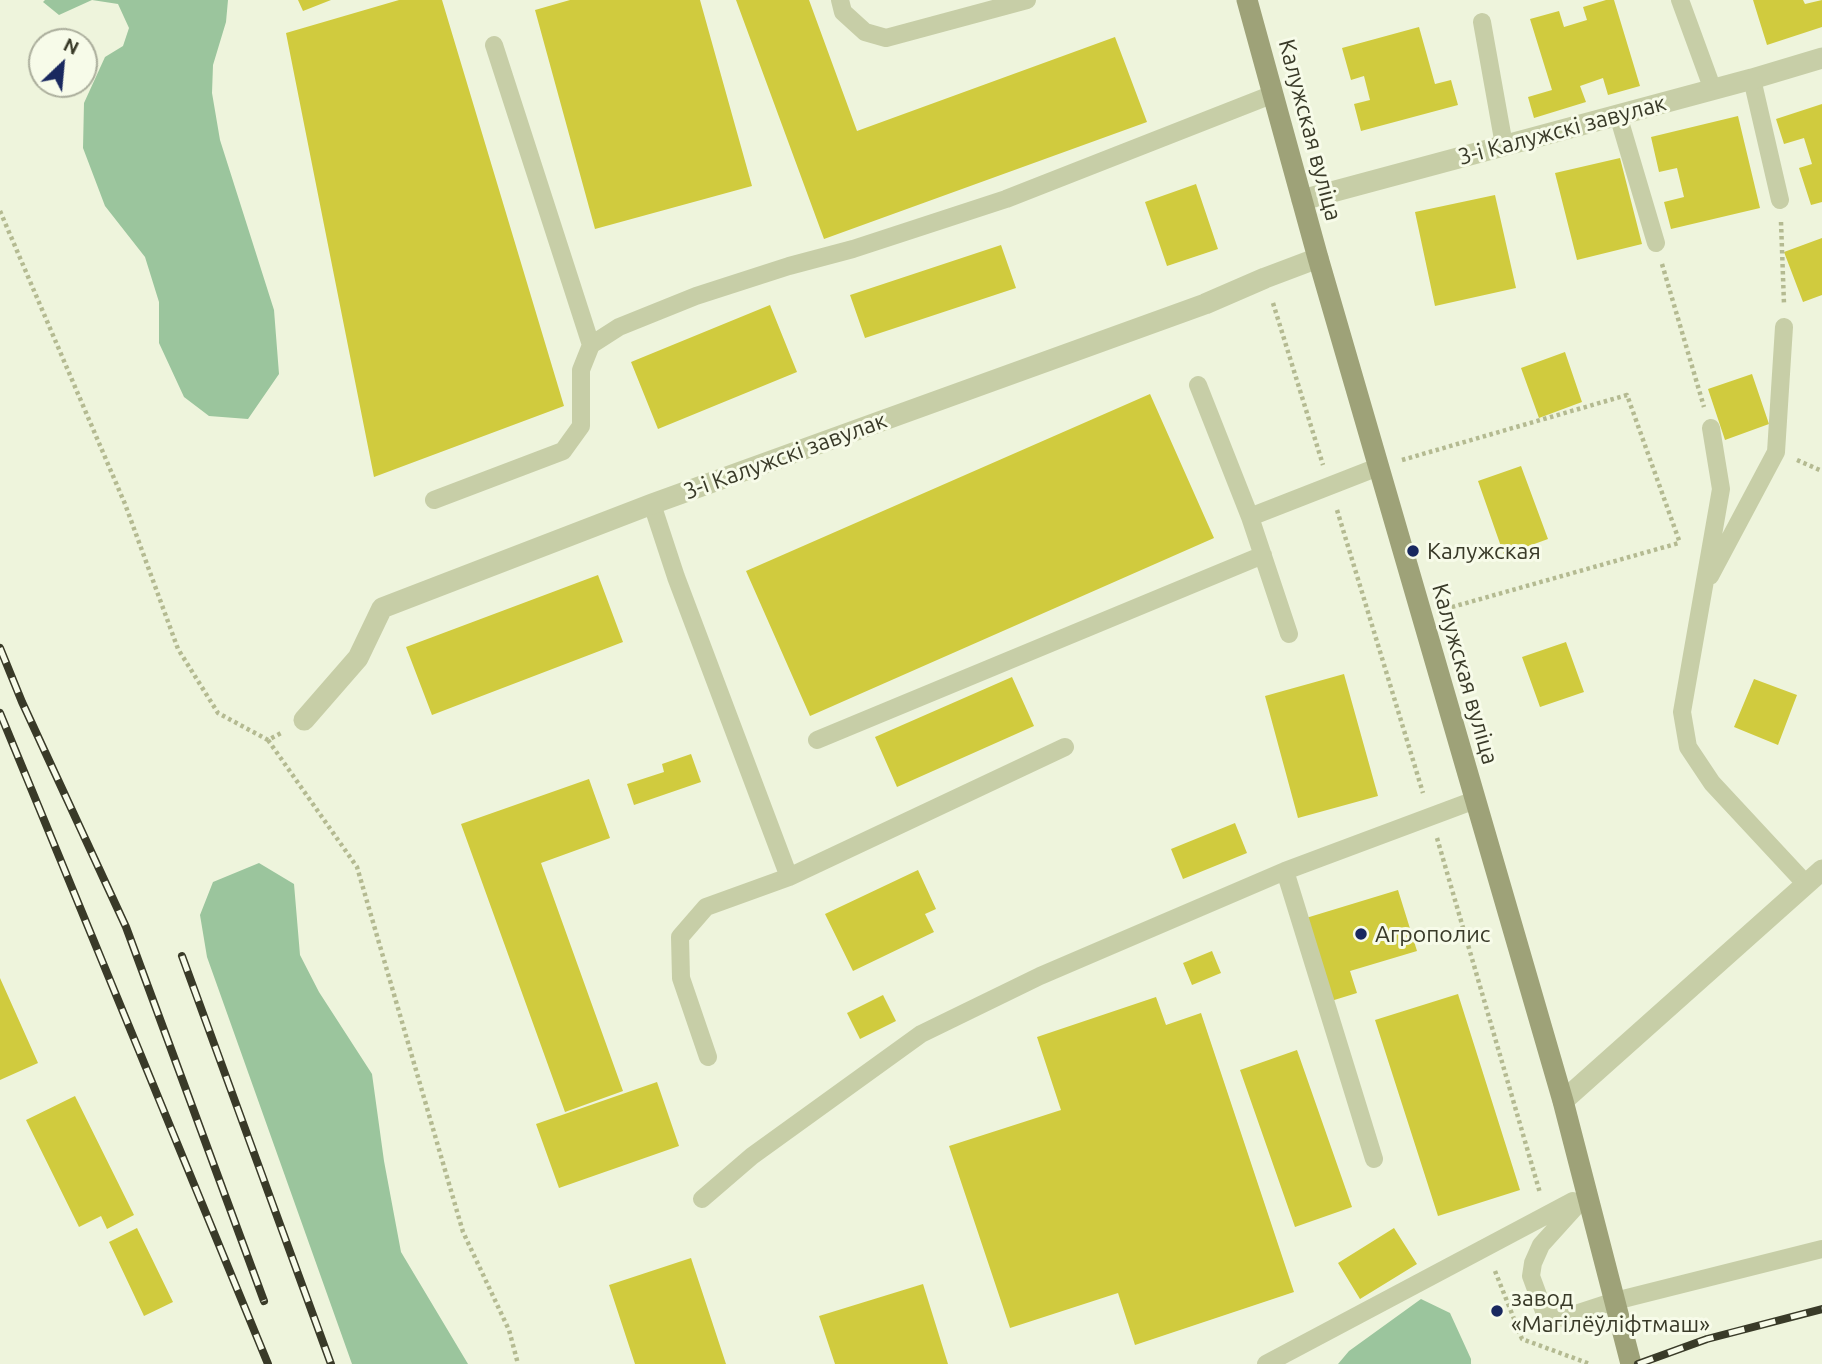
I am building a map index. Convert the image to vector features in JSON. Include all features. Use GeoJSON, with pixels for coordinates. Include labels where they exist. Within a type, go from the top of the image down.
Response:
{"type":"FeatureCollection","features":[{"type":"Feature","properties":{"kind":"street","name":"Калужская вуліца"},"geometry":{"type":"LineString","coordinates":[[1247,0],[1271,95],[1563,1101],[1630,1364]]}},
{"type":"Feature","properties":{"kind":"street","name":"3-і Калужскі завулак"},"geometry":{"type":"LineString","coordinates":[[1302,200],[1713,90],[1822,58]]}},
{"type":"Feature","properties":{"kind":"street","name":"3-і Калужскі завулак"},"geometry":{"type":"LineString","coordinates":[[304,720],[358,658],[382,608],[652,504],[1205,304],[1318,258]]}},
{"type":"Feature","properties":{"kind":"street"},"geometry":{"type":"LineString","coordinates":[[1563,1101],[1814,876]]}},
{"type":"Feature","properties":{"kind":"lane"},"geometry":{"type":"LineString","coordinates":[[840,0],[843,12],[865,32],[886,37],[1027,0]]}},
{"type":"Feature","properties":{"kind":"lane"},"geometry":{"type":"LineString","coordinates":[[1680,0],[1713,90]]}},
{"type":"Feature","properties":{"kind":"lane"},"geometry":{"type":"LineString","coordinates":[[1482,22],[1504,145]]}},
{"type":"Feature","properties":{"kind":"lane"},"geometry":{"type":"LineString","coordinates":[[494,45],[591,345]]}},
{"type":"Feature","properties":{"kind":"lane"},"geometry":{"type":"LineString","coordinates":[[1752,79],[1780,200]]}},
{"type":"Feature","properties":{"kind":"lane"},"geometry":{"type":"LineString","coordinates":[[434,500],[563,451],[581,426],[581,370],[591,345],[619,327],[696,296],[1006,200],[1271,95]]}},
{"type":"Feature","properties":{"kind":"lane"},"geometry":{"type":"LineString","coordinates":[[1618,115],[1656,243]]}},
{"type":"Feature","properties":{"kind":"lane"},"geometry":{"type":"LineString","coordinates":[[1702,592],[1776,452],[1784,327]]}},
{"type":"Feature","properties":{"kind":"lane"},"geometry":{"type":"LineString","coordinates":[[1198,385],[1250,517],[1289,634]]}},
{"type":"Feature","properties":{"kind":"lane"},"geometry":{"type":"LineString","coordinates":[[1711,428],[1721,489],[1682,712],[1688,747],[1712,783],[1814,876]]}},
{"type":"Feature","properties":{"kind":"lane"},"geometry":{"type":"LineString","coordinates":[[1250,517],[1378,467]]}},
{"type":"Feature","properties":{"kind":"lane"},"geometry":{"type":"LineString","coordinates":[[652,504],[676,577],[789,877]]}},
{"type":"Feature","properties":{"kind":"lane"},"geometry":{"type":"LineString","coordinates":[[817,740],[1262,555]]}},
{"type":"Feature","properties":{"kind":"lane"},"geometry":{"type":"LineString","coordinates":[[708,1057],[681,978],[680,937],[706,907],[789,877],[1065,747]]}},
{"type":"Feature","properties":{"kind":"lane"},"geometry":{"type":"LineString","coordinates":[[702,1199],[752,1156],[921,1034],[1040,976],[1285,871],[1475,800]]}},
{"type":"Feature","properties":{"kind":"lane"},"geometry":{"type":"LineString","coordinates":[[1285,871],[1374,1159]]}},
{"type":"Feature","properties":{"kind":"lane"},"geometry":{"type":"LineString","coordinates":[[1266,1364],[1588,1192]]}},
{"type":"Feature","properties":{"kind":"lane"},"geometry":{"type":"LineString","coordinates":[[1588,1192],[1541,1245],[1532,1263],[1531,1276],[1545,1314],[1563,1318],[1615,1301],[1822,1249]]}},
{"type":"Feature","properties":{"kind":"path"},"geometry":{"type":"LineString","coordinates":[[1780,200],[1784,327]]}},
{"type":"Feature","properties":{"kind":"path"},"geometry":{"type":"LineString","coordinates":[[0,211],[125,504],[178,649],[218,713],[268,740],[357,867],[463,1232],[509,1329],[517,1364]]}},
{"type":"Feature","properties":{"kind":"path"},"geometry":{"type":"LineString","coordinates":[[1656,243],[1711,428]]}},
{"type":"Feature","properties":{"kind":"path"},"geometry":{"type":"LineString","coordinates":[[1265,278],[1431,816],[1547,1216]]}},
{"type":"Feature","properties":{"kind":"path"},"geometry":{"type":"LineString","coordinates":[[1378,467],[1627,395],[1680,543]]}},
{"type":"Feature","properties":{"kind":"path"},"geometry":{"type":"LineString","coordinates":[[1421,616],[1712,534]]}},
{"type":"Feature","properties":{"kind":"path"},"geometry":{"type":"LineString","coordinates":[[268,740],[304,720]]}},
{"type":"Feature","properties":{"kind":"path"},"geometry":{"type":"LineString","coordinates":[[1503,1263],[1495,1272],[1522,1339],[1589,1363]]}},
{"type":"Feature","properties":{"kind":"green space"},"geometry":{"type":"Polygon","coordinates":[[[92,0],[59,15],[43,2],[92,0]]]}},
{"type":"Feature","properties":{"kind":"green space"},"geometry":{"type":"Polygon","coordinates":[[[92,0],[228,0],[226,22],[213,65],[212,93],[220,140],[274,310],[279,374],[248,419],[209,416],[184,397],[159,343],[159,302],[145,257],[105,206],[83,148],[84,103],[86,98],[98,98],[98,72],[105,57],[123,46],[129,28],[118,4],[92,0]]]}},
{"type":"Feature","properties":{"kind":"green space"},"geometry":{"type":"Polygon","coordinates":[[[259,863],[294,884],[300,955],[319,992],[372,1074],[384,1161],[401,1252],[468,1364],[352,1364],[207,957],[200,915],[213,882],[259,863]]]}},
{"type":"Feature","properties":{"kind":"green space"},"geometry":{"type":"Polygon","coordinates":[[[1421,1299],[1450,1313],[1471,1364],[1338,1364],[1349,1351],[1421,1299]]]}},
{"type":"Feature","properties":{"kind":"building"},"geometry":{"type":"Polygon","coordinates":[[[298,0],[331,0],[303,11],[298,0]]]}},
{"type":"Feature","properties":{"kind":"building"},"geometry":{"type":"Polygon","coordinates":[[[399,0],[442,0],[564,406],[374,477],[286,33],[399,0]]]}},
{"type":"Feature","properties":{"kind":"building"},"geometry":{"type":"Polygon","coordinates":[[[570,0],[700,0],[752,186],[595,229],[535,10],[570,0]]]}},
{"type":"Feature","properties":{"kind":"building"},"geometry":{"type":"Polygon","coordinates":[[[736,0],[809,0],[857,131],[1115,37],[1147,122],[824,239],[736,0]]]}},
{"type":"Feature","properties":{"kind":"building"},"geometry":{"type":"Polygon","coordinates":[[[1614,0],[1640,86],[1608,95],[1603,78],[1580,86],[1586,102],[1534,118],[1528,97],[1552,90],[1530,19],[1559,11],[1564,27],[1587,20],[1583,7],[1614,0]]]}},
{"type":"Feature","properties":{"kind":"building"},"geometry":{"type":"Polygon","coordinates":[[[1753,0],[1803,0],[1805,4],[1822,0],[1822,27],[1767,45],[1753,0]]]}},
{"type":"Feature","properties":{"kind":"building"},"geometry":{"type":"Polygon","coordinates":[[[1419,27],[1435,84],[1451,80],[1458,105],[1361,131],[1354,104],[1370,100],[1364,76],[1351,80],[1342,48],[1419,27]]]}},
{"type":"Feature","properties":{"kind":"building"},"geometry":{"type":"Polygon","coordinates":[[[1822,104],[1822,202],[1811,205],[1799,168],[1812,164],[1804,138],[1784,144],[1776,119],[1822,104]]]}},
{"type":"Feature","properties":{"kind":"building"},"geometry":{"type":"Polygon","coordinates":[[[1738,116],[1760,208],[1671,229],[1664,202],[1684,197],[1677,168],[1659,172],[1651,137],[1738,116]]]}},
{"type":"Feature","properties":{"kind":"building"},"geometry":{"type":"Polygon","coordinates":[[[1620,158],[1642,244],[1577,260],[1555,173],[1620,158]]]}},
{"type":"Feature","properties":{"kind":"building"},"geometry":{"type":"Polygon","coordinates":[[[1196,184],[1218,249],[1167,266],[1145,202],[1196,184]]]}},
{"type":"Feature","properties":{"kind":"building"},"geometry":{"type":"Polygon","coordinates":[[[1495,195],[1516,288],[1435,306],[1415,212],[1495,195]]]}},
{"type":"Feature","properties":{"kind":"building"},"geometry":{"type":"Polygon","coordinates":[[[1822,238],[1822,295],[1803,302],[1784,252],[1822,238]]]}},
{"type":"Feature","properties":{"kind":"building"},"geometry":{"type":"Polygon","coordinates":[[[1001,245],[1016,288],[865,338],[850,295],[1001,245]]]}},
{"type":"Feature","properties":{"kind":"building"},"geometry":{"type":"Polygon","coordinates":[[[770,305],[797,372],[658,429],[631,362],[770,305]]]}},
{"type":"Feature","properties":{"kind":"building"},"geometry":{"type":"Polygon","coordinates":[[[1565,352],[1582,402],[1539,418],[1521,368],[1565,352]]]}},
{"type":"Feature","properties":{"kind":"building"},"geometry":{"type":"Polygon","coordinates":[[[1752,374],[1769,424],[1725,440],[1708,389],[1752,374]]]}},
{"type":"Feature","properties":{"kind":"building"},"geometry":{"type":"Polygon","coordinates":[[[1150,394],[1214,538],[810,716],[746,571],[1150,394]]]}},
{"type":"Feature","properties":{"kind":"building"},"geometry":{"type":"Polygon","coordinates":[[[1521,466],[1548,539],[1504,555],[1478,481],[1521,466]]]}},
{"type":"Feature","properties":{"kind":"building"},"geometry":{"type":"Polygon","coordinates":[[[598,575],[623,642],[432,715],[406,647],[598,575]]]}},
{"type":"Feature","properties":{"kind":"building"},"geometry":{"type":"Polygon","coordinates":[[[1566,642],[1584,692],[1540,707],[1522,657],[1566,642]]]}},
{"type":"Feature","properties":{"kind":"building"},"geometry":{"type":"Polygon","coordinates":[[[1344,674],[1378,796],[1298,818],[1265,696],[1344,674]]]}},
{"type":"Feature","properties":{"kind":"building"},"geometry":{"type":"Polygon","coordinates":[[[1012,677],[1034,726],[897,787],[875,737],[1012,677]]]}},
{"type":"Feature","properties":{"kind":"building"},"geometry":{"type":"Polygon","coordinates":[[[1754,679],[1797,695],[1778,745],[1734,727],[1754,679]]]}},
{"type":"Feature","properties":{"kind":"building"},"geometry":{"type":"Polygon","coordinates":[[[691,754],[701,782],[634,805],[627,784],[664,772],[662,764],[691,754]]]}},
{"type":"Feature","properties":{"kind":"building"},"geometry":{"type":"Polygon","coordinates":[[[589,779],[610,838],[541,863],[623,1091],[565,1112],[461,824],[589,779]]]}},
{"type":"Feature","properties":{"kind":"building"},"geometry":{"type":"Polygon","coordinates":[[[1235,823],[1247,853],[1183,879],[1171,849],[1235,823]]]}},
{"type":"Feature","properties":{"kind":"building"},"geometry":{"type":"Polygon","coordinates":[[[918,870],[936,909],[925,914],[934,932],[853,971],[825,914],[918,870]]]}},
{"type":"Feature","properties":{"kind":"building","name":"Агрополис"},"geometry":{"type":"Polygon","coordinates":[[[1398,890],[1417,951],[1350,971],[1357,993],[1331,1001],[1306,918],[1398,890]]]}},
{"type":"Feature","properties":{"kind":"building"},"geometry":{"type":"Polygon","coordinates":[[[1212,951],[1221,973],[1192,985],[1183,963],[1212,951]]]}},
{"type":"Feature","properties":{"kind":"building"},"geometry":{"type":"Polygon","coordinates":[[[0,978],[38,1063],[0,1080],[0,978]]]}},
{"type":"Feature","properties":{"kind":"building"},"geometry":{"type":"Polygon","coordinates":[[[1458,994],[1520,1190],[1438,1216],[1375,1020],[1458,994]]]}},
{"type":"Feature","properties":{"kind":"building"},"geometry":{"type":"Polygon","coordinates":[[[883,995],[896,1021],[860,1039],[847,1013],[883,995]]]}},
{"type":"Feature","properties":{"kind":"building"},"geometry":{"type":"Polygon","coordinates":[[[1156,997],[1166,1025],[1201,1013],[1294,1292],[1135,1345],[1118,1293],[1010,1328],[949,1146],[1061,1110],[1037,1037],[1156,997]]]}},
{"type":"Feature","properties":{"kind":"building"},"geometry":{"type":"Polygon","coordinates":[[[1297,1050],[1352,1207],[1295,1227],[1240,1070],[1297,1050]]]}},
{"type":"Feature","properties":{"kind":"building"},"geometry":{"type":"Polygon","coordinates":[[[657,1082],[679,1146],[559,1188],[536,1124],[657,1082]]]}},
{"type":"Feature","properties":{"kind":"building"},"geometry":{"type":"Polygon","coordinates":[[[75,1096],[134,1215],[107,1229],[101,1216],[79,1227],[26,1120],[75,1096]]]}},
{"type":"Feature","properties":{"kind":"building"},"geometry":{"type":"Polygon","coordinates":[[[137,1228],[173,1302],[144,1316],[109,1242],[137,1228]]]}},
{"type":"Feature","properties":{"kind":"building"},"geometry":{"type":"Polygon","coordinates":[[[1394,1228],[1417,1264],[1360,1299],[1338,1263],[1394,1228]]]}},
{"type":"Feature","properties":{"kind":"building"},"geometry":{"type":"Polygon","coordinates":[[[691,1258],[726,1364],[635,1364],[609,1285],[691,1258]]]}},
{"type":"Feature","properties":{"kind":"building"},"geometry":{"type":"Polygon","coordinates":[[[923,1284],[948,1364],[835,1364],[819,1316],[923,1284]]]}},
{"type":"Feature","properties":{"kind":"railway"},"geometry":{"type":"LineString","coordinates":[[0,648],[22,702],[126,927],[264,1301]]}},
{"type":"Feature","properties":{"kind":"railway"},"geometry":{"type":"LineString","coordinates":[[0,713],[268,1364]]}},
{"type":"Feature","properties":{"kind":"railway"},"geometry":{"type":"LineString","coordinates":[[182,956],[331,1364]]}},
{"type":"Feature","properties":{"kind":"railway"},"geometry":{"type":"LineString","coordinates":[[1638,1364],[1707,1339],[1822,1309]]}},
{"type":"Feature","properties":{"kind":"place","name":"Калужская"},"geometry":{"type":"Point","coordinates":[1413,551]}},
{"type":"Feature","properties":{"kind":"place","name":"Агрополис"},"geometry":{"type":"Point","coordinates":[1361,934]}},
{"type":"Feature","properties":{"kind":"place","name":"завод «Магілёўліфтмаш»"},"geometry":{"type":"Point","coordinates":[1497,1311]}}]}
